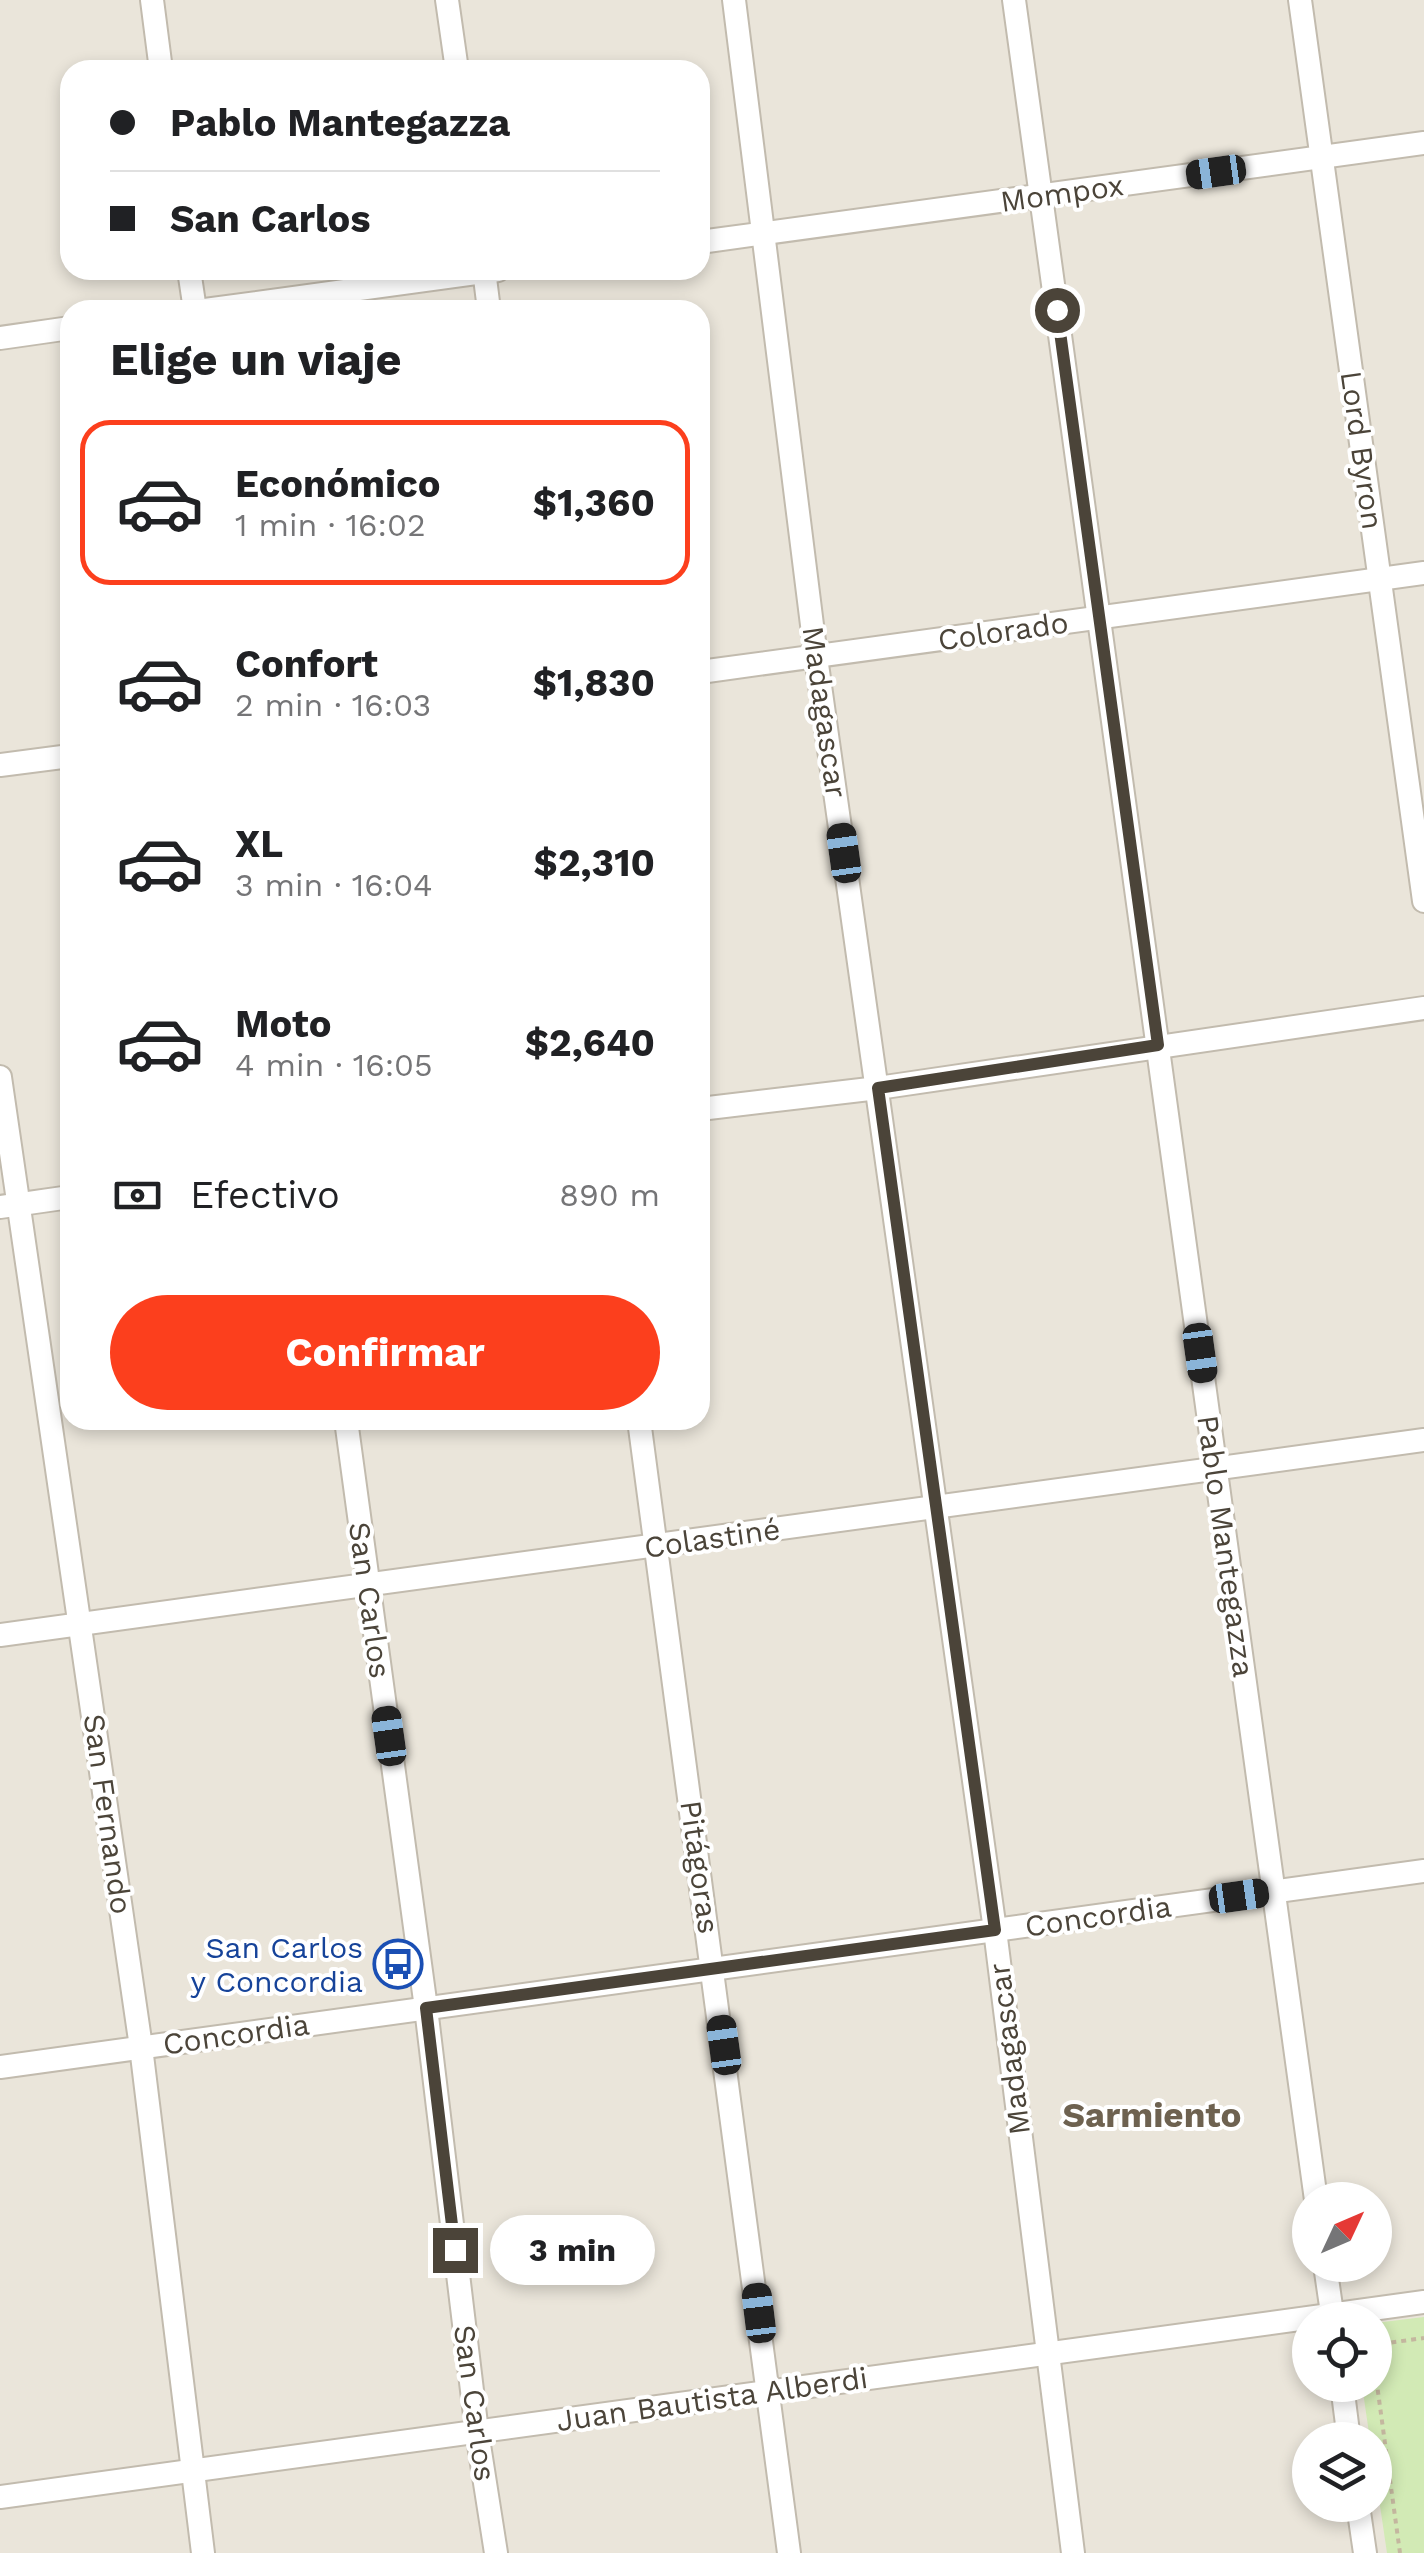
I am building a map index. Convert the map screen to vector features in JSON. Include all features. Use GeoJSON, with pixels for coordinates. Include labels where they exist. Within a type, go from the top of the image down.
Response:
{"type":"FeatureCollection","features":[{"type":"Feature","properties":{"kind":"street"},"geometry":{"type":"LineString","coordinates":[[152,0],[161,60]]}},
{"type":"Feature","properties":{"kind":"street"},"geometry":{"type":"LineString","coordinates":[[448,0],[456,60]]}},
{"type":"Feature","properties":{"kind":"street","name":"Madagascar"},"geometry":{"type":"LineString","coordinates":[[734,0],[816,658],[938,1507],[1073,2553]]}},
{"type":"Feature","properties":{"kind":"street","name":"Pablo Mantegazza"},"geometry":{"type":"LineString","coordinates":[[1014,0],[1314,2182]]}},
{"type":"Feature","properties":{"kind":"street","name":"Lord Byron"},"geometry":{"type":"LineString","coordinates":[[1300,0],[1424,901]]}},
{"type":"Feature","properties":{"kind":"street","name":"Mompox"},"geometry":{"type":"LineString","coordinates":[[710,241],[1424,143]]}},
{"type":"Feature","properties":{"kind":"street"},"geometry":{"type":"LineString","coordinates":[[278,300],[423,280]]}},
{"type":"Feature","properties":{"kind":"street"},"geometry":{"type":"LineString","coordinates":[[0,338],[60,329]]}},
{"type":"Feature","properties":{"kind":"street","name":"Colorado"},"geometry":{"type":"LineString","coordinates":[[710,671],[1424,573]]}},
{"type":"Feature","properties":{"kind":"street"},"geometry":{"type":"LineString","coordinates":[[0,765],[60,757]]}},
{"type":"Feature","properties":{"kind":"street"},"geometry":{"type":"LineString","coordinates":[[710,1109],[1424,1008]]}},
{"type":"Feature","properties":{"kind":"street","name":"San Fernando"},"geometry":{"type":"LineString","coordinates":[[0,1076],[9,1206],[81,1624],[141,2047],[202,2553]]}},
{"type":"Feature","properties":{"kind":"street"},"geometry":{"type":"LineString","coordinates":[[9,1206],[60,1198]]}},
{"type":"Feature","properties":{"kind":"street","name":"San Carlos"},"geometry":{"type":"LineString","coordinates":[[347,1430],[496,2553]]}},
{"type":"Feature","properties":{"kind":"street","name":"Pitágoras"},"geometry":{"type":"LineString","coordinates":[[640,1430],[789,2553]]}},
{"type":"Feature","properties":{"kind":"street","name":"Colastiné"},"geometry":{"type":"LineString","coordinates":[[0,1634],[1424,1440]]}},
{"type":"Feature","properties":{"kind":"street","name":"Concordia"},"geometry":{"type":"LineString","coordinates":[[0,2067],[1424,1871]]}},
{"type":"Feature","properties":{"kind":"street","name":"Juan Bautista Alberdi"},"geometry":{"type":"LineString","coordinates":[[1392,2308],[1424,2302]]}},
{"type":"Feature","properties":{"kind":"street","name":"Juan Bautista Alberdi"},"geometry":{"type":"LineString","coordinates":[[0,2497],[769,2390],[1292,2323]]}},
{"type":"Feature","properties":{"kind":"street"},"geometry":{"type":"LineString","coordinates":[[1360,2522],[1365,2553]]}},
{"type":"Feature","properties":{"kind":"path"},"geometry":{"type":"LineString","coordinates":[[1392,2342],[1424,2338]]}},
{"type":"Feature","properties":{"kind":"path"},"geometry":{"type":"LineString","coordinates":[[1379,2402],[1400,2553]]}},
{"type":"Feature","properties":{"kind":"shaded area"},"geometry":{"type":"Polygon","coordinates":[[[0,0],[1424,0],[1424,2553],[0,2553],[0,0]]]}},
{"type":"Feature","properties":{"kind":"green space"},"geometry":{"type":"Polygon","coordinates":[[[1424,2317],[1424,2553],[1387,2553],[1382,2522],[1392,2522],[1392,2422],[1367,2422],[1364,2402],[1392,2402],[1392,2321],[1424,2317]]]}},
{"type":"Feature","properties":{"kind":"place","name":"San Carlos y Concordia"},"geometry":{"type":"Point","coordinates":[398,1964]}},
{"type":"Feature","properties":{"kind":"district","name":"Sarmiento"},"geometry":{"type":"Point","coordinates":[1152,2115]}},
{"type":"Feature","properties":{"kind":"route"},"geometry":{"type":"LineString","coordinates":[[455,2250],[426,2008],[995,1930],[878,1088],[1158,1045],[1057,310]]}}]}
